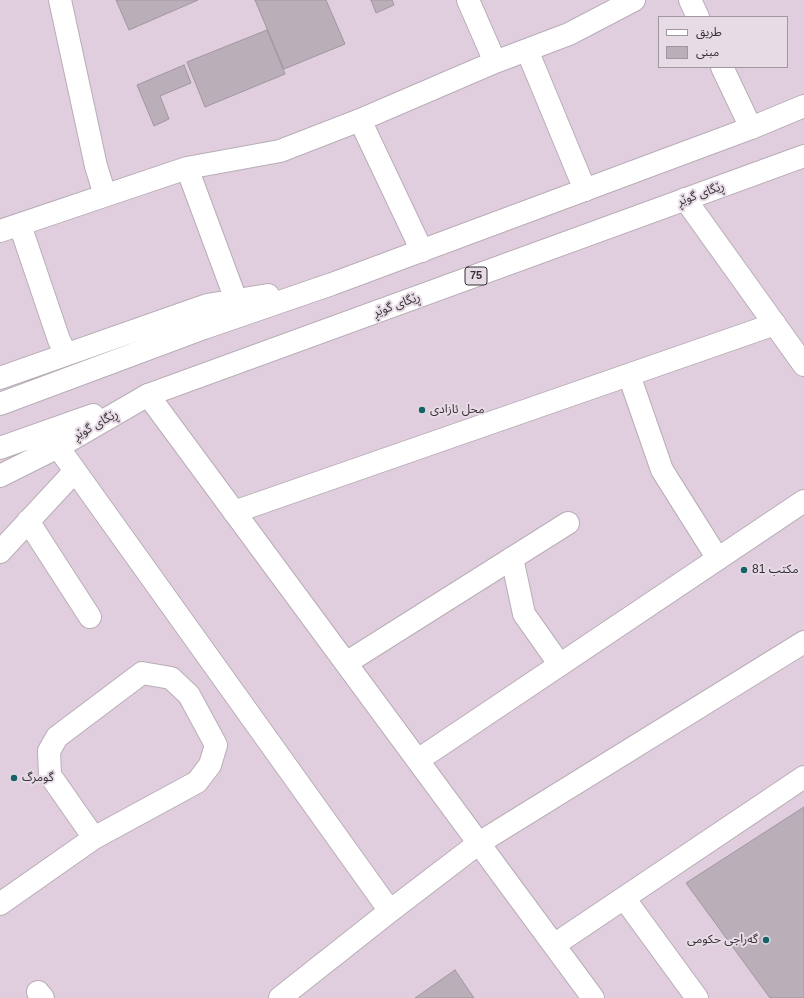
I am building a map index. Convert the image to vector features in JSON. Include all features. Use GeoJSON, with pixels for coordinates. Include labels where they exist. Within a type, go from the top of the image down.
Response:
{"type":"FeatureCollection","features":[{"type":"Feature","properties":{"kind":"main road"},"geometry":{"type":"LineString","coordinates":[[60,0],[96,166],[104,195]]}},
{"type":"Feature","properties":{"kind":"main road"},"geometry":{"type":"LineString","coordinates":[[468,0],[496,62]]}},
{"type":"Feature","properties":{"kind":"main road"},"geometry":{"type":"LineString","coordinates":[[66,354],[10,228],[187,168],[280,151],[360,120],[496,62],[569,34],[634,0]]}},
{"type":"Feature","properties":{"kind":"main road"},"geometry":{"type":"LineString","coordinates":[[690,0],[698,16]]}},
{"type":"Feature","properties":{"kind":"main road"},"geometry":{"type":"LineString","coordinates":[[527,50],[586,190]]}},
{"type":"Feature","properties":{"kind":"main road"},"geometry":{"type":"LineString","coordinates":[[722,68],[751,128]]}},
{"type":"Feature","properties":{"kind":"main road"},"geometry":{"type":"LineString","coordinates":[[0,404],[204,328],[422,251],[751,128],[804,106]]}},
{"type":"Feature","properties":{"kind":"main road"},"geometry":{"type":"LineString","coordinates":[[360,120],[422,251]]}},
{"type":"Feature","properties":{"kind":"main road","name":"ڕێگای گوێڕ"},"geometry":{"type":"LineString","coordinates":[[0,476],[58,446],[148,395],[804,156]]}},
{"type":"Feature","properties":{"kind":"main road"},"geometry":{"type":"LineString","coordinates":[[187,168],[236,300]]}},
{"type":"Feature","properties":{"kind":"main road"},"geometry":{"type":"LineString","coordinates":[[685,199],[804,365]]}},
{"type":"Feature","properties":{"kind":"main road"},"geometry":{"type":"LineString","coordinates":[[0,378],[207,305],[332,284]]}},
{"type":"Feature","properties":{"kind":"main road"},"geometry":{"type":"LineString","coordinates":[[234,512],[775,324]]}},
{"type":"Feature","properties":{"kind":"main road"},"geometry":{"type":"LineString","coordinates":[[629,375],[662,470],[718,559]]}},
{"type":"Feature","properties":{"kind":"main road"},"geometry":{"type":"LineString","coordinates":[[0,448],[148,395],[593,998]]}},
{"type":"Feature","properties":{"kind":"main road"},"geometry":{"type":"LineString","coordinates":[[58,446],[390,911]]}},
{"type":"Feature","properties":{"kind":"main road"},"geometry":{"type":"LineString","coordinates":[[0,552],[75,471]]}},
{"type":"Feature","properties":{"kind":"main road"},"geometry":{"type":"LineString","coordinates":[[418,760],[804,501]]}},
{"type":"Feature","properties":{"kind":"main road"},"geometry":{"type":"LineString","coordinates":[[28,521],[90,617]]}},
{"type":"Feature","properties":{"kind":"main road"},"geometry":{"type":"LineString","coordinates":[[346,663],[568,523]]}},
{"type":"Feature","properties":{"kind":"main road"},"geometry":{"type":"LineString","coordinates":[[512,558],[524,614],[560,665]]}},
{"type":"Feature","properties":{"kind":"main road"},"geometry":{"type":"LineString","coordinates":[[280,998],[479,843],[804,642]]}},
{"type":"Feature","properties":{"kind":"main road"},"geometry":{"type":"LineString","coordinates":[[0,904],[94,838],[197,782],[210,765],[216,745],[189,695],[171,678],[142,673],[57,737],[49,751],[50,775],[94,838]]}},
{"type":"Feature","properties":{"kind":"main road"},"geometry":{"type":"LineString","coordinates":[[554,945],[804,778]]}},
{"type":"Feature","properties":{"kind":"main road"},"geometry":{"type":"LineString","coordinates":[[624,898],[697,998]]}},
{"type":"Feature","properties":{"kind":"shaded area"},"geometry":{"type":"Polygon","coordinates":[[[0,0],[804,0],[804,998],[0,998],[0,0]]]}},
{"type":"Feature","properties":{"kind":"building"},"geometry":{"type":"Polygon","coordinates":[[[116,0],[198,0],[129,30],[116,0]]]}},
{"type":"Feature","properties":{"kind":"building"},"geometry":{"type":"Polygon","coordinates":[[[255,0],[326,0],[345,44],[284,69],[255,0]]]}},
{"type":"Feature","properties":{"kind":"building"},"geometry":{"type":"Polygon","coordinates":[[[371,0],[392,0],[394,5],[376,13],[371,0]]]}},
{"type":"Feature","properties":{"kind":"building"},"geometry":{"type":"Polygon","coordinates":[[[267,30],[285,74],[205,107],[187,62],[267,30]]]}},
{"type":"Feature","properties":{"kind":"building"},"geometry":{"type":"Polygon","coordinates":[[[184,65],[191,83],[160,96],[169,119],[154,126],[137,85],[184,65]]]}},
{"type":"Feature","properties":{"kind":"building","name":"گەراجی حکومی"},"geometry":{"type":"Polygon","coordinates":[[[804,807],[804,998],[770,998],[686,883],[804,807]]]}},
{"type":"Feature","properties":{"kind":"building"},"geometry":{"type":"Polygon","coordinates":[[[455,970],[474,998],[415,998],[455,970]]]}},
{"type":"Feature","properties":{"kind":"place","name":"محل ئازادى"},"geometry":{"type":"Point","coordinates":[422,410]}},
{"type":"Feature","properties":{"kind":"place","name":"مكتب 81"},"geometry":{"type":"Point","coordinates":[744,570]}},
{"type":"Feature","properties":{"kind":"place","name":"گومرگ"},"geometry":{"type":"Point","coordinates":[14,778]}},
{"type":"Feature","properties":{"kind":"place","name":"گەراجی حکومی"},"geometry":{"type":"Point","coordinates":[766,940]}}]}
